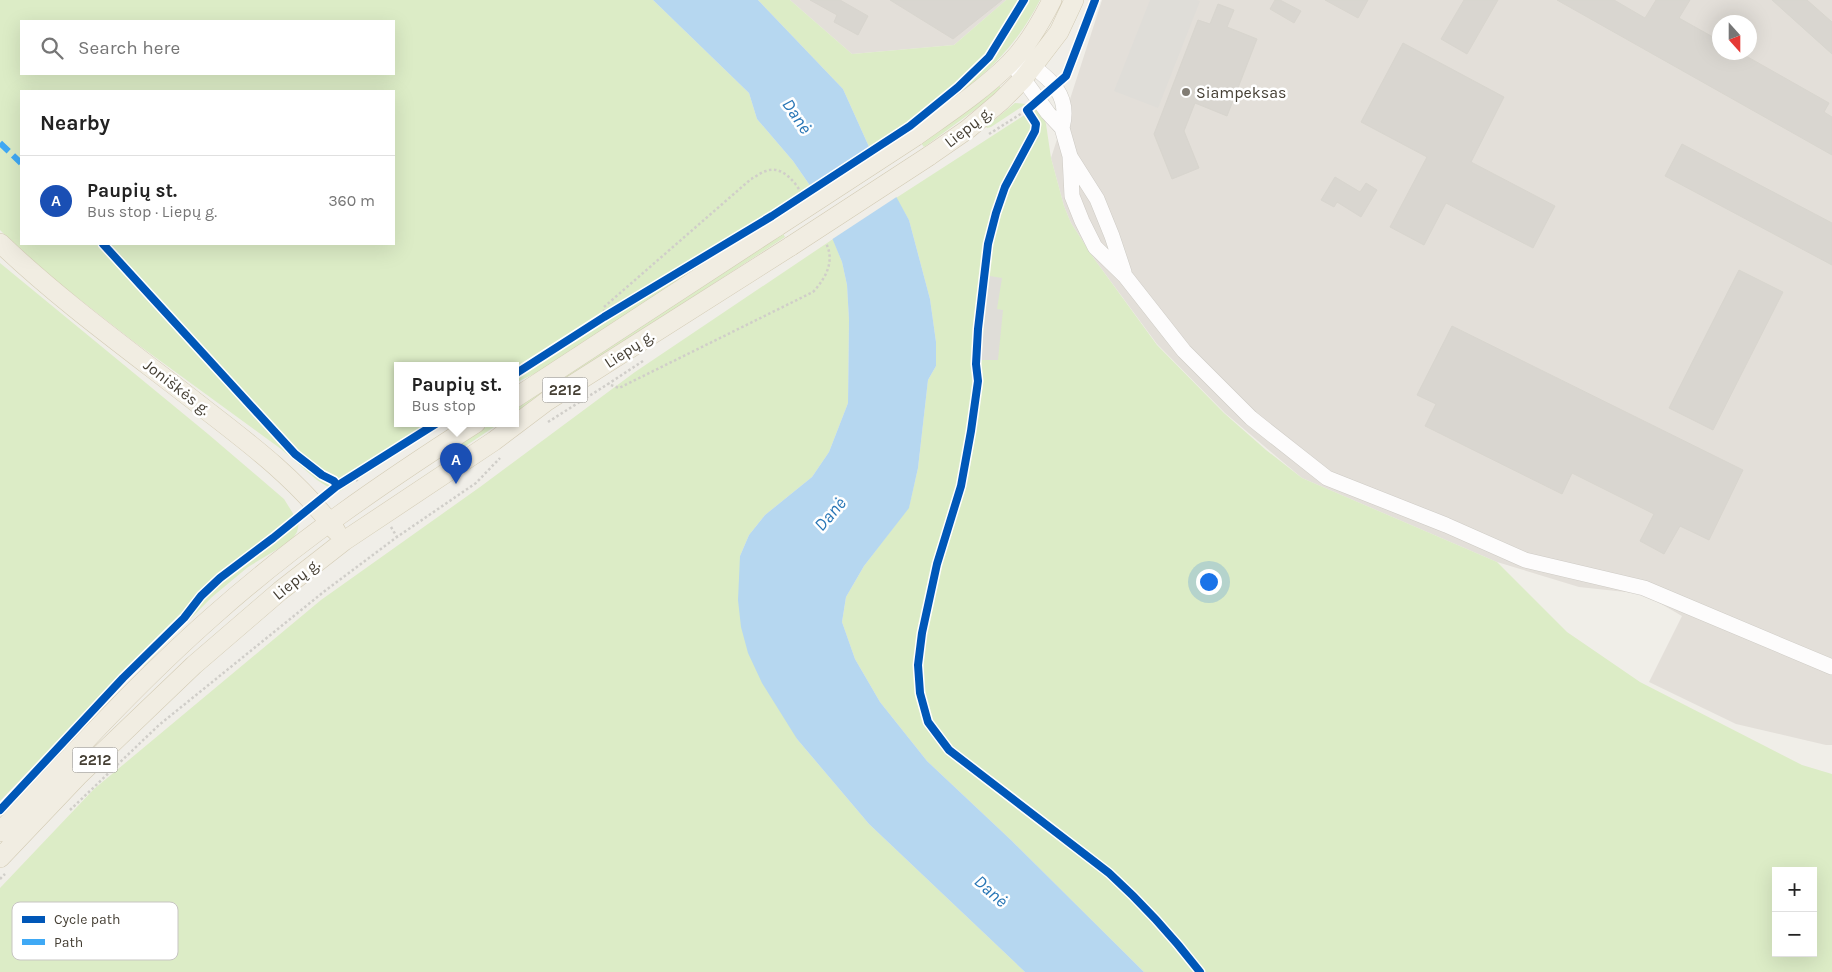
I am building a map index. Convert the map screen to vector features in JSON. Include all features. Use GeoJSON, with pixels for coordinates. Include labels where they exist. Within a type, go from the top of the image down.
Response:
{"type":"FeatureCollection","features":[{"type":"Feature","properties":{"kind":"main road","name":"Liepų g."},"geometry":{"type":"LineString","coordinates":[[519,395],[916,136],[986,86],[1014,59],[1042,21],[1052,0]]}},
{"type":"Feature","properties":{"kind":"main road","name":"Liepų g."},"geometry":{"type":"LineString","coordinates":[[519,423],[547,402],[930,156],[975,123],[1001,101],[1028,73],[1059,32],[1074,0]]}},
{"type":"Feature","properties":{"kind":"main road","name":"Joniškės g."},"geometry":{"type":"LineString","coordinates":[[0,243],[66,302],[263,454],[314,503],[344,541]]}},
{"type":"Feature","properties":{"kind":"main road","name":"Liepų g."},"geometry":{"type":"LineString","coordinates":[[0,832],[166,658],[263,573],[375,489],[470,427]]}},
{"type":"Feature","properties":{"kind":"main road","name":"Liepų g."},"geometry":{"type":"LineString","coordinates":[[5,863],[78,776],[194,665],[280,591],[344,541],[513,427]]}},
{"type":"Feature","properties":{"kind":"street"},"geometry":{"type":"LineString","coordinates":[[1014,59],[1028,73],[1048,114],[1062,128],[1070,156],[1072,196],[1082,221],[1096,246],[1125,276],[1184,351],[1251,418],[1327,478],[1446,525],[1525,560],[1644,588],[1832,667]]}},
{"type":"Feature","properties":{"kind":"street"},"geometry":{"type":"LineString","coordinates":[[1028,73],[1054,85],[1061,96],[1065,116],[1062,128]]}},
{"type":"Feature","properties":{"kind":"street"},"geometry":{"type":"LineString","coordinates":[[1070,156],[1097,199],[1125,276]]}},
{"type":"Feature","properties":{"kind":"path"},"geometry":{"type":"LineString","coordinates":[[542,427],[608,384]]}},
{"type":"Feature","properties":{"kind":"path"},"geometry":{"type":"LineString","coordinates":[[64,816],[159,725],[326,590],[397,537],[476,482],[503,454]]}},
{"type":"Feature","properties":{"kind":"path"},"geometry":{"type":"LineString","coordinates":[[0,879],[5,863]]}},
{"type":"Feature","properties":{"kind":"shaded area"},"geometry":{"type":"Polygon","coordinates":[[[790,0],[1006,0],[954,45],[852,54],[790,0]]]}},
{"type":"Feature","properties":{"kind":"shaded area"},"geometry":{"type":"Polygon","coordinates":[[[1102,0],[1832,0],[1832,745],[1736,724],[1649,682],[1682,616],[1644,594],[1579,587],[1497,562],[1302,478],[1225,413],[1157,344],[1095,260],[1071,223],[1064,206],[1051,158],[1102,0]]]}},
{"type":"Feature","properties":{"kind":"shaded area"},"geometry":{"type":"Polygon","coordinates":[[[1150,0],[1200,1],[1158,108],[1114,91],[1150,0]]]}},
{"type":"Feature","properties":{"kind":"shaded area"},"geometry":{"type":"Polygon","coordinates":[[[990,276],[1002,278],[997,309],[1003,310],[998,360],[981,360],[986,303],[990,276]]]}},
{"type":"Feature","properties":{"kind":"green space"},"geometry":{"type":"Polygon","coordinates":[[[0,0],[653,0],[749,93],[757,119],[793,161],[811,187],[770,213],[773,218],[553,365],[519,381],[519,362],[394,362],[394,427],[440,427],[336,492],[317,480],[281,449],[133,341],[33,263],[0,230],[0,0]]]}},
{"type":"Feature","properties":{"kind":"green space"},"geometry":{"type":"Polygon","coordinates":[[[758,0],[790,0],[852,54],[954,45],[1006,0],[1040,0],[1015,40],[985,73],[912,129],[908,124],[870,149],[843,89],[758,0]]]}},
{"type":"Feature","properties":{"kind":"green space"},"geometry":{"type":"Polygon","coordinates":[[[999,85],[1002,90],[924,147],[921,143],[999,85]]]}},
{"type":"Feature","properties":{"kind":"green space"},"geometry":{"type":"Polygon","coordinates":[[[1015,103],[1026,104],[991,127],[986,127],[1015,103]]]}},
{"type":"Feature","properties":{"kind":"green space"},"geometry":{"type":"Polygon","coordinates":[[[1037,107],[1043,115],[1046,124],[1051,158],[1064,206],[1071,223],[1095,260],[1157,345],[1224,413],[1266,450],[1302,478],[1497,562],[1567,632],[1640,682],[1802,765],[1832,774],[1832,972],[1144,972],[1012,841],[927,761],[880,702],[855,659],[842,622],[846,597],[864,566],[909,507],[918,468],[928,380],[936,366],[936,342],[930,299],[909,220],[896,198],[1037,107]]]}},
{"type":"Feature","properties":{"kind":"green space"},"geometry":{"type":"Polygon","coordinates":[[[782,232],[785,237],[519,410],[519,405],[782,232]]]}},
{"type":"Feature","properties":{"kind":"green space"},"geometry":{"type":"Polygon","coordinates":[[[833,239],[842,262],[847,285],[849,320],[848,403],[829,452],[812,477],[765,515],[749,535],[740,556],[797,739],[869,824],[1025,972],[0,972],[0,888],[94,789],[321,600],[480,487],[635,372],[833,239]]]}},
{"type":"Feature","properties":{"kind":"green space"},"geometry":{"type":"Polygon","coordinates":[[[0,263],[284,499],[299,523],[297,532],[291,541],[248,567],[212,597],[144,666],[127,668],[0,801],[0,263]]]}},
{"type":"Feature","properties":{"kind":"green space"},"geometry":{"type":"Polygon","coordinates":[[[486,427],[494,427],[464,447],[461,443],[486,427]]]}},
{"type":"Feature","properties":{"kind":"water","name":"Danė"},"geometry":{"type":"Polygon","coordinates":[[[653,0],[758,0],[843,89],[870,149],[909,220],[930,299],[936,342],[936,366],[928,380],[918,468],[909,508],[864,566],[846,597],[842,622],[855,659],[880,702],[927,761],[1012,841],[1144,972],[1025,972],[869,824],[797,739],[762,683],[748,653],[741,627],[738,600],[740,556],[749,535],[765,515],[812,477],[829,452],[848,403],[849,320],[847,285],[842,262],[811,187],[793,161],[757,119],[749,93],[653,0]]]}},
{"type":"Feature","properties":{"kind":"pier"},"geometry":{"type":"Polygon","coordinates":[[[872,147],[898,196],[831,240],[809,188],[872,147]]]}},
{"type":"Feature","properties":{"kind":"building"},"geometry":{"type":"Polygon","coordinates":[[[810,0],[840,0],[868,16],[858,35],[834,22],[837,15],[810,0]]]}},
{"type":"Feature","properties":{"kind":"building"},"geometry":{"type":"Polygon","coordinates":[[[890,0],[1002,0],[953,39],[890,0]]]}},
{"type":"Feature","properties":{"kind":"building"},"geometry":{"type":"Polygon","coordinates":[[[1275,0],[1280,0],[1301,11],[1294,23],[1270,9],[1275,0]]]}},
{"type":"Feature","properties":{"kind":"building"},"geometry":{"type":"Polygon","coordinates":[[[1325,0],[1368,0],[1358,18],[1325,0]]]}},
{"type":"Feature","properties":{"kind":"building"},"geometry":{"type":"Polygon","coordinates":[[[1464,0],[1498,0],[1467,54],[1441,39],[1464,0]]]}},
{"type":"Feature","properties":{"kind":"building"},"geometry":{"type":"Polygon","coordinates":[[[1557,0],[1614,0],[1645,18],[1656,0],[1690,0],[1679,18],[1712,37],[1712,60],[1753,60],[1829,103],[1824,112],[1832,117],[1832,155],[1557,0]]]}},
{"type":"Feature","properties":{"kind":"building"},"geometry":{"type":"Polygon","coordinates":[[[1772,0],[1807,0],[1832,22],[1832,54],[1772,0]]]}},
{"type":"Feature","properties":{"kind":"building"},"geometry":{"type":"Polygon","coordinates":[[[1218,4],[1234,10],[1227,27],[1257,39],[1227,116],[1195,103],[1184,131],[1199,168],[1172,179],[1154,134],[1198,20],[1210,24],[1218,4]]]}},
{"type":"Feature","properties":{"kind":"building"},"geometry":{"type":"Polygon","coordinates":[[[1403,43],[1504,97],[1471,162],[1555,206],[1533,248],[1446,203],[1424,245],[1390,227],[1427,157],[1361,122],[1403,43]]]}},
{"type":"Feature","properties":{"kind":"building"},"geometry":{"type":"Polygon","coordinates":[[[1682,144],[1832,223],[1832,265],[1665,176],[1682,144]]]}},
{"type":"Feature","properties":{"kind":"building"},"geometry":{"type":"Polygon","coordinates":[[[1335,177],[1360,192],[1366,183],[1377,190],[1361,217],[1337,202],[1334,207],[1321,200],[1335,177]]]}},
{"type":"Feature","properties":{"kind":"building"},"geometry":{"type":"Polygon","coordinates":[[[1739,270],[1783,292],[1713,430],[1669,408],[1739,270]]]}},
{"type":"Feature","properties":{"kind":"building"},"geometry":{"type":"Polygon","coordinates":[[[1452,326],[1743,470],[1709,540],[1680,526],[1664,554],[1640,541],[1654,514],[1572,473],[1562,494],[1425,426],[1436,404],[1417,395],[1452,326]]]}},
{"type":"Feature","properties":{"kind":"marked path"},"geometry":{"type":"LineString","coordinates":[[0,143],[20,162]]}},
{"type":"Feature","properties":{"kind":"cycle path"},"geometry":{"type":"LineString","coordinates":[[519,371],[604,317],[772,216],[910,126],[958,87],[989,57],[1024,0]]}},
{"type":"Feature","properties":{"kind":"cycle path"},"geometry":{"type":"LineString","coordinates":[[1095,0],[1066,76],[1027,110],[1036,124],[1035,131],[1005,187],[988,244],[978,329],[976,364],[978,381],[971,431],[961,486],[937,564],[922,633],[918,665],[920,693],[928,722],[949,750],[1109,873],[1157,921],[1200,972]]}},
{"type":"Feature","properties":{"kind":"cycle path"},"geometry":{"type":"LineString","coordinates":[[104,245],[295,454],[322,475],[334,481],[337,486]]}},
{"type":"Feature","properties":{"kind":"cycle path"},"geometry":{"type":"LineString","coordinates":[[0,810],[123,678],[184,618],[201,596],[220,578],[337,486],[431,427]]}},
{"type":"Feature","properties":{"kind":"place","name":"Siampeksas"},"geometry":{"type":"Point","coordinates":[1186,92]}},
{"type":"Feature","properties":{"kind":"place","name":"Paupių st."},"geometry":{"type":"Point","coordinates":[456,484]}}]}
